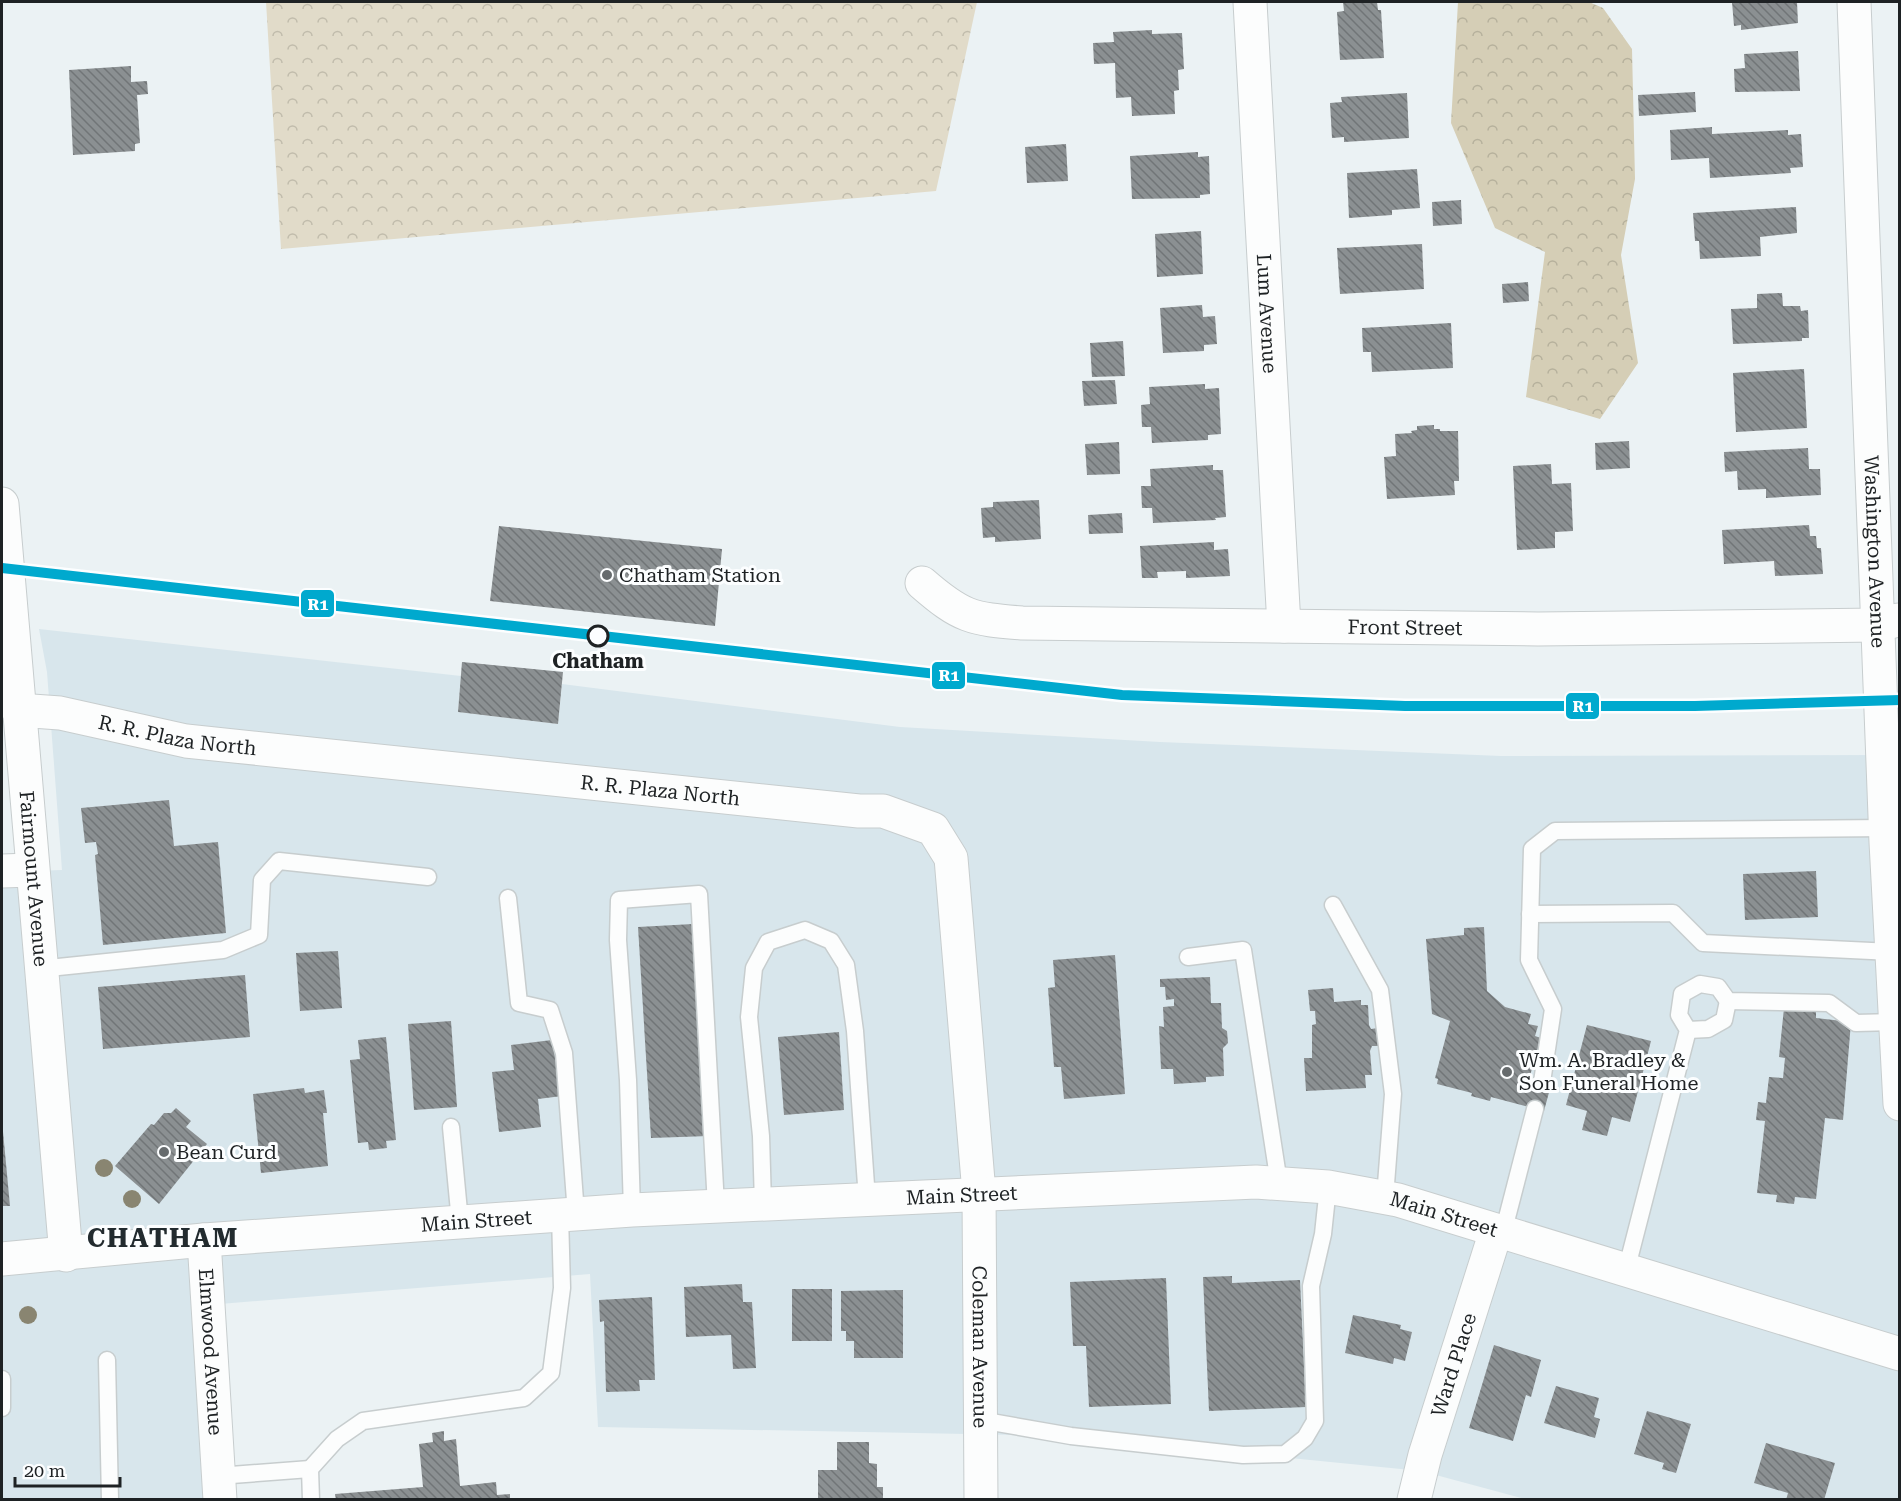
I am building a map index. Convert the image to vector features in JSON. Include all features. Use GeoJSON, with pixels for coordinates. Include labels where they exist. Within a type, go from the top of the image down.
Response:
{"type":"FeatureCollection","features":[{"type":"Feature","properties":{"kind":"street","name":"Lum Avenue"},"geometry":{"type":"LineString","coordinates":[[1250,2],[1284,626]]}},
{"type":"Feature","properties":{"kind":"street","name":"Washington Avenue"},"geometry":{"type":"LineString","coordinates":[[1854,2],[1888,622],[1886,828],[1899,1091]]}},
{"type":"Feature","properties":{"kind":"street","name":"Fairmount Avenue"},"geometry":{"type":"LineString","coordinates":[[2,504],[18,710],[16,871],[39,969],[66,1255]]}},
{"type":"Feature","properties":{"kind":"street","name":"Front Street"},"geometry":{"type":"LineString","coordinates":[[922,583],[949,606],[979,620],[1022,623],[1538,629],[1888,622]]}},
{"type":"Feature","properties":{"kind":"street","name":"R. R. Plaza North"},"geometry":{"type":"LineString","coordinates":[[18,710],[60,713],[186,741],[859,811],[883,811],[933,829],[951,858],[979,1194]]}},
{"type":"Feature","properties":{"kind":"street","name":"Main Street"},"geometry":{"type":"LineString","coordinates":[[2,1259],[66,1255],[204,1240],[632,1210],[1172,1184],[1279,1184],[1328,1187],[1385,1197],[1899,1354]]}},
{"type":"Feature","properties":{"kind":"street","name":"Coleman Avenue"},"geometry":{"type":"LineString","coordinates":[[979,1194],[981,1500]]}},
{"type":"Feature","properties":{"kind":"street","name":"Ward Place"},"geometry":{"type":"LineString","coordinates":[[1414,1500],[1425,1455],[1499,1232]]}},
{"type":"Feature","properties":{"kind":"street","name":"Elmwood Avenue"},"geometry":{"type":"LineString","coordinates":[[204,1240],[219,1488]]}},
{"type":"Feature","properties":{"kind":"lane"},"geometry":{"type":"LineString","coordinates":[[1542,1083],[1553,1009],[1529,960],[1532,849],[1555,831],[1886,828]]}},
{"type":"Feature","properties":{"kind":"lane"},"geometry":{"type":"LineString","coordinates":[[39,969],[223,950],[259,935],[262,880],[279,861],[428,878]]}},
{"type":"Feature","properties":{"kind":"lane"},"geometry":{"type":"LineString","coordinates":[[632,1210],[628,1080],[618,940],[619,900],[699,894],[716,1206]]}},
{"type":"Feature","properties":{"kind":"lane"},"geometry":{"type":"LineString","coordinates":[[219,1488],[310,1469],[337,1439],[363,1421],[524,1398],[551,1373],[562,1288],[568,1215],[564,1053],[550,1010],[519,1003],[508,898]]}},
{"type":"Feature","properties":{"kind":"lane"},"geometry":{"type":"LineString","coordinates":[[1333,905],[1380,990],[1393,1094],[1385,1197]]}},
{"type":"Feature","properties":{"kind":"lane"},"geometry":{"type":"LineString","coordinates":[[1530,914],[1673,913],[1703,943],[1892,952]]}},
{"type":"Feature","properties":{"kind":"lane"},"geometry":{"type":"LineString","coordinates":[[764,1204],[761,1136],[749,1017],[754,968],[768,942],[805,930],[831,941],[846,965],[855,1031],[867,1199]]}},
{"type":"Feature","properties":{"kind":"lane"},"geometry":{"type":"LineString","coordinates":[[1188,957],[1244,950],[1279,1184]]}},
{"type":"Feature","properties":{"kind":"lane"},"geometry":{"type":"LineString","coordinates":[[1626,1271],[1688,1030],[1679,1015],[1682,994],[1700,984],[1718,987],[1728,1001],[1724,1020],[1708,1029],[1688,1030]]}},
{"type":"Feature","properties":{"kind":"lane"},"geometry":{"type":"LineString","coordinates":[[1728,1001],[1829,1003],[1856,1023],[1895,1022]]}},
{"type":"Feature","properties":{"kind":"lane"},"geometry":{"type":"LineString","coordinates":[[1499,1232],[1535,1110]]}},
{"type":"Feature","properties":{"kind":"lane"},"geometry":{"type":"LineString","coordinates":[[451,1127],[460,1222]]}},
{"type":"Feature","properties":{"kind":"lane"},"geometry":{"type":"LineString","coordinates":[[980,1420],[1071,1436],[1243,1455],[1285,1454],[1305,1438],[1315,1421],[1311,1286],[1323,1234],[1328,1187]]}},
{"type":"Feature","properties":{"kind":"lane"},"geometry":{"type":"LineString","coordinates":[[106,1360],[110,1500]]}},
{"type":"Feature","properties":{"kind":"lane"},"geometry":{"type":"LineString","coordinates":[[2,1379],[2,1408]]}},
{"type":"Feature","properties":{"kind":"lane"},"geometry":{"type":"LineString","coordinates":[[310,1469],[310,1500]]}},
{"type":"Feature","properties":{"kind":"shaded area"},"geometry":{"type":"Polygon","coordinates":[[[39,629],[461,676],[458,712],[558,724],[562,684],[900,727],[1160,742],[1501,756],[1899,755],[1899,1499],[1525,1499],[1421,1471],[1071,1436],[598,1427],[590,1274],[208,1305],[219,1499],[2,1499],[2,872],[62,870],[47,672],[39,629]]]}},
{"type":"Feature","properties":{"kind":"green space"},"geometry":{"type":"Polygon","coordinates":[[[266,2],[977,2],[936,191],[281,249],[266,2]]]}},
{"type":"Feature","properties":{"kind":"green space"},"geometry":{"type":"Polygon","coordinates":[[[1458,2],[1589,2],[1603,8],[1632,49],[1635,179],[1621,255],[1638,363],[1600,419],[1526,397],[1545,252],[1495,228],[1451,123],[1458,2]]]}},
{"type":"Feature","properties":{"kind":"building"},"geometry":{"type":"Polygon","coordinates":[[[1343,2],[1377,2],[1378,10],[1381,10],[1384,58],[1340,60],[1337,12],[1344,11],[1343,2]]]}},
{"type":"Feature","properties":{"kind":"building"},"geometry":{"type":"Polygon","coordinates":[[[1732,2],[1797,2],[1798,23],[1741,30],[1741,25],[1734,26],[1732,2]]]}},
{"type":"Feature","properties":{"kind":"building"},"geometry":{"type":"Polygon","coordinates":[[[1152,30],[1152,34],[1182,33],[1184,69],[1178,70],[1179,90],[1174,91],[1175,114],[1132,116],[1131,97],[1116,98],[1115,63],[1094,64],[1093,43],[1114,42],[1113,32],[1152,30]]]}},
{"type":"Feature","properties":{"kind":"building"},"geometry":{"type":"Polygon","coordinates":[[[1798,51],[1800,91],[1735,92],[1734,69],[1745,68],[1744,54],[1798,51]]]}},
{"type":"Feature","properties":{"kind":"building"},"geometry":{"type":"Polygon","coordinates":[[[131,66],[131,82],[147,81],[148,94],[137,95],[140,143],[135,144],[135,151],[73,155],[69,70],[131,66]]]}},
{"type":"Feature","properties":{"kind":"building"},"geometry":{"type":"Polygon","coordinates":[[[1695,92],[1696,112],[1639,116],[1638,95],[1695,92]]]}},
{"type":"Feature","properties":{"kind":"building"},"geometry":{"type":"Polygon","coordinates":[[[1407,93],[1409,138],[1344,142],[1344,137],[1332,138],[1330,103],[1342,102],[1341,97],[1407,93]]]}},
{"type":"Feature","properties":{"kind":"building"},"geometry":{"type":"Polygon","coordinates":[[[1712,127],[1712,134],[1788,130],[1788,135],[1801,134],[1803,167],[1790,168],[1791,173],[1710,178],[1709,158],[1671,160],[1670,130],[1712,127]]]}},
{"type":"Feature","properties":{"kind":"building"},"geometry":{"type":"Polygon","coordinates":[[[1066,144],[1068,181],[1027,183],[1025,147],[1066,144]]]}},
{"type":"Feature","properties":{"kind":"building"},"geometry":{"type":"Polygon","coordinates":[[[1198,152],[1198,157],[1209,156],[1210,194],[1200,195],[1200,198],[1132,199],[1130,156],[1198,152]]]}},
{"type":"Feature","properties":{"kind":"building"},"geometry":{"type":"Polygon","coordinates":[[[1417,169],[1420,208],[1392,210],[1392,215],[1349,218],[1347,173],[1417,169]]]}},
{"type":"Feature","properties":{"kind":"building"},"geometry":{"type":"Polygon","coordinates":[[[1461,200],[1462,224],[1433,226],[1432,202],[1461,200]]]}},
{"type":"Feature","properties":{"kind":"building"},"geometry":{"type":"Polygon","coordinates":[[[1796,207],[1797,233],[1760,237],[1761,256],[1700,259],[1699,241],[1695,241],[1693,213],[1796,207]]]}},
{"type":"Feature","properties":{"kind":"building"},"geometry":{"type":"Polygon","coordinates":[[[1201,231],[1203,274],[1157,277],[1155,234],[1201,231]]]}},
{"type":"Feature","properties":{"kind":"building"},"geometry":{"type":"Polygon","coordinates":[[[1422,244],[1424,289],[1340,294],[1337,248],[1422,244]]]}},
{"type":"Feature","properties":{"kind":"building"},"geometry":{"type":"Polygon","coordinates":[[[1528,282],[1529,301],[1503,303],[1502,284],[1528,282]]]}},
{"type":"Feature","properties":{"kind":"building"},"geometry":{"type":"Polygon","coordinates":[[[1782,293],[1783,306],[1800,306],[1801,311],[1808,310],[1809,338],[1802,338],[1802,341],[1733,344],[1731,309],[1757,308],[1757,294],[1782,293]]]}},
{"type":"Feature","properties":{"kind":"building"},"geometry":{"type":"Polygon","coordinates":[[[1202,305],[1203,317],[1215,316],[1217,344],[1204,345],[1204,351],[1163,353],[1160,308],[1202,305]]]}},
{"type":"Feature","properties":{"kind":"building"},"geometry":{"type":"Polygon","coordinates":[[[1451,323],[1453,368],[1372,372],[1371,352],[1363,352],[1362,328],[1451,323]]]}},
{"type":"Feature","properties":{"kind":"building"},"geometry":{"type":"Polygon","coordinates":[[[1123,341],[1125,376],[1092,377],[1090,343],[1123,341]]]}},
{"type":"Feature","properties":{"kind":"building"},"geometry":{"type":"Polygon","coordinates":[[[1804,369],[1807,428],[1736,432],[1733,373],[1804,369]]]}},
{"type":"Feature","properties":{"kind":"building"},"geometry":{"type":"Polygon","coordinates":[[[1115,380],[1117,404],[1084,406],[1082,381],[1115,380]]]}},
{"type":"Feature","properties":{"kind":"building"},"geometry":{"type":"Polygon","coordinates":[[[1205,384],[1205,389],[1219,388],[1221,434],[1208,435],[1208,440],[1152,443],[1151,427],[1142,427],[1141,405],[1150,404],[1149,387],[1205,384]]]}},
{"type":"Feature","properties":{"kind":"building"},"geometry":{"type":"Polygon","coordinates":[[[1434,425],[1434,429],[1440,429],[1440,431],[1458,431],[1459,481],[1454,481],[1455,495],[1387,499],[1384,457],[1396,456],[1395,434],[1412,433],[1411,431],[1417,430],[1417,426],[1434,425]]]}},
{"type":"Feature","properties":{"kind":"building"},"geometry":{"type":"Polygon","coordinates":[[[1629,441],[1630,468],[1596,470],[1595,443],[1629,441]]]}},
{"type":"Feature","properties":{"kind":"building"},"geometry":{"type":"Polygon","coordinates":[[[1119,442],[1120,474],[1087,475],[1085,444],[1119,442]]]}},
{"type":"Feature","properties":{"kind":"building"},"geometry":{"type":"Polygon","coordinates":[[[1808,448],[1809,469],[1820,469],[1821,495],[1766,498],[1766,489],[1738,490],[1737,471],[1725,472],[1724,452],[1808,448]]]}},
{"type":"Feature","properties":{"kind":"building"},"geometry":{"type":"Polygon","coordinates":[[[1551,464],[1552,484],[1571,483],[1573,531],[1555,532],[1555,548],[1517,550],[1513,466],[1551,464]]]}},
{"type":"Feature","properties":{"kind":"building"},"geometry":{"type":"Polygon","coordinates":[[[1213,465],[1213,470],[1223,470],[1226,517],[1215,518],[1216,520],[1153,523],[1152,508],[1142,508],[1141,486],[1151,486],[1150,469],[1213,465]]]}},
{"type":"Feature","properties":{"kind":"building"},"geometry":{"type":"Polygon","coordinates":[[[1039,500],[1041,539],[995,542],[995,537],[983,538],[981,508],[993,507],[993,502],[1039,500]]]}},
{"type":"Feature","properties":{"kind":"building"},"geometry":{"type":"Polygon","coordinates":[[[1122,513],[1123,533],[1089,534],[1088,515],[1122,513]]]}},
{"type":"Feature","properties":{"kind":"building"},"geometry":{"type":"Polygon","coordinates":[[[1809,525],[1810,536],[1816,536],[1817,548],[1821,548],[1823,574],[1775,576],[1774,561],[1724,564],[1722,530],[1809,525]]]}},
{"type":"Feature","properties":{"kind":"building","name":"Chatham Station"},"geometry":{"type":"Polygon","coordinates":[[[499,526],[722,549],[715,626],[490,601],[499,526]]]}},
{"type":"Feature","properties":{"kind":"building"},"geometry":{"type":"Polygon","coordinates":[[[1214,542],[1214,550],[1228,549],[1230,576],[1186,578],[1186,571],[1157,572],[1158,578],[1142,578],[1140,546],[1214,542]]]}},
{"type":"Feature","properties":{"kind":"building"},"geometry":{"type":"Polygon","coordinates":[[[462,662],[563,672],[558,724],[458,712],[462,662]]]}},
{"type":"Feature","properties":{"kind":"building"},"geometry":{"type":"Polygon","coordinates":[[[169,800],[174,846],[218,842],[226,933],[103,945],[95,855],[98,854],[96,842],[85,843],[81,808],[169,800]]]}},
{"type":"Feature","properties":{"kind":"building"},"geometry":{"type":"Polygon","coordinates":[[[1816,871],[1818,917],[1745,920],[1743,874],[1816,871]]]}},
{"type":"Feature","properties":{"kind":"building"},"geometry":{"type":"Polygon","coordinates":[[[693,924],[709,1136],[651,1138],[638,927],[693,924]]]}},
{"type":"Feature","properties":{"kind":"building"},"geometry":{"type":"Polygon","coordinates":[[[1484,927],[1487,991],[1505,1007],[1531,1014],[1528,1024],[1538,1026],[1535,1036],[1541,1038],[1529,1079],[1551,1085],[1544,1111],[1491,1097],[1490,1101],[1471,1096],[1472,1093],[1437,1084],[1438,1079],[1435,1078],[1450,1021],[1432,1014],[1426,939],[1464,935],[1464,928],[1484,927]]]}},
{"type":"Feature","properties":{"kind":"building"},"geometry":{"type":"Polygon","coordinates":[[[338,951],[342,1008],[300,1011],[296,953],[338,951]]]}},
{"type":"Feature","properties":{"kind":"building"},"geometry":{"type":"Polygon","coordinates":[[[1115,955],[1125,1094],[1064,1099],[1061,1067],[1054,1067],[1048,988],[1055,987],[1053,960],[1115,955]]]}},
{"type":"Feature","properties":{"kind":"building"},"geometry":{"type":"Polygon","coordinates":[[[245,975],[250,1037],[103,1049],[98,987],[245,975]]]}},
{"type":"Feature","properties":{"kind":"building"},"geometry":{"type":"Polygon","coordinates":[[[1210,977],[1211,1003],[1221,1003],[1222,1028],[1227,1031],[1228,1043],[1223,1048],[1224,1076],[1206,1077],[1206,1082],[1174,1084],[1173,1069],[1161,1069],[1159,1026],[1164,1027],[1163,1007],[1174,1006],[1174,999],[1166,1000],[1165,987],[1160,987],[1160,979],[1210,977]]]}},
{"type":"Feature","properties":{"kind":"building"},"geometry":{"type":"Polygon","coordinates":[[[1333,988],[1334,1002],[1361,1000],[1361,1005],[1368,1005],[1369,1025],[1371,1029],[1378,1028],[1379,1046],[1372,1046],[1370,1051],[1372,1075],[1365,1075],[1366,1088],[1306,1091],[1304,1058],[1312,1058],[1312,1025],[1316,1024],[1315,1011],[1310,1011],[1308,990],[1333,988]]]}},
{"type":"Feature","properties":{"kind":"building"},"geometry":{"type":"Polygon","coordinates":[[[1784,1008],[1816,1011],[1816,1018],[1851,1022],[1843,1120],[1825,1118],[1816,1199],[1795,1197],[1794,1204],[1776,1202],[1777,1195],[1757,1193],[1765,1121],[1756,1120],[1758,1102],[1766,1103],[1769,1077],[1783,1078],[1785,1058],[1779,1057],[1784,1008]]]}},
{"type":"Feature","properties":{"kind":"building"},"geometry":{"type":"Polygon","coordinates":[[[451,1021],[457,1107],[414,1110],[408,1024],[451,1021]]]}},
{"type":"Feature","properties":{"kind":"building"},"geometry":{"type":"Polygon","coordinates":[[[1587,1025],[1651,1041],[1630,1122],[1612,1117],[1607,1136],[1582,1130],[1587,1111],[1566,1105],[1587,1025]]]}},
{"type":"Feature","properties":{"kind":"building"},"geometry":{"type":"Polygon","coordinates":[[[839,1032],[844,1110],[784,1115],[778,1037],[839,1032]]]}},
{"type":"Feature","properties":{"kind":"building"},"geometry":{"type":"Polygon","coordinates":[[[386,1037],[396,1140],[386,1141],[387,1148],[369,1150],[368,1142],[358,1143],[350,1060],[360,1059],[358,1040],[386,1037]]]}},
{"type":"Feature","properties":{"kind":"building"},"geometry":{"type":"Polygon","coordinates":[[[552,1040],[562,1096],[538,1099],[541,1127],[499,1132],[492,1072],[514,1070],[511,1045],[552,1040]]]}},
{"type":"Feature","properties":{"kind":"building"},"geometry":{"type":"Polygon","coordinates":[[[304,1088],[305,1093],[324,1090],[327,1113],[323,1113],[328,1166],[261,1173],[253,1094],[304,1088]]]}},
{"type":"Feature","properties":{"kind":"building","name":"Bean Curd"},"geometry":{"type":"Polygon","coordinates":[[[176,1108],[191,1121],[186,1127],[207,1144],[159,1204],[115,1166],[151,1124],[154,1125],[164,1113],[171,1113],[176,1108]]]}},
{"type":"Feature","properties":{"kind":"building"},"geometry":{"type":"Polygon","coordinates":[[[2,1121],[10,1206],[2,1206],[2,1121]]]}},
{"type":"Feature","properties":{"kind":"building"},"geometry":{"type":"Polygon","coordinates":[[[1232,1276],[1232,1283],[1300,1280],[1306,1407],[1209,1411],[1203,1277],[1232,1276]]]}},
{"type":"Feature","properties":{"kind":"building"},"geometry":{"type":"Polygon","coordinates":[[[1166,1278],[1171,1404],[1089,1407],[1086,1346],[1073,1346],[1070,1282],[1166,1278]]]}},
{"type":"Feature","properties":{"kind":"building"},"geometry":{"type":"Polygon","coordinates":[[[742,1284],[743,1302],[752,1302],[756,1368],[733,1369],[731,1335],[686,1337],[684,1287],[742,1284]]]}},
{"type":"Feature","properties":{"kind":"building"},"geometry":{"type":"Polygon","coordinates":[[[792,1289],[832,1289],[832,1341],[792,1341],[792,1289]]]}},
{"type":"Feature","properties":{"kind":"building"},"geometry":{"type":"Polygon","coordinates":[[[903,1290],[903,1358],[854,1358],[854,1341],[846,1341],[846,1331],[841,1331],[841,1291],[903,1290]]]}},
{"type":"Feature","properties":{"kind":"building"},"geometry":{"type":"Polygon","coordinates":[[[652,1297],[655,1380],[639,1380],[640,1391],[606,1392],[604,1321],[600,1322],[599,1300],[652,1297]]]}},
{"type":"Feature","properties":{"kind":"building"},"geometry":{"type":"Polygon","coordinates":[[[1353,1315],[1401,1325],[1400,1329],[1412,1332],[1405,1361],[1394,1358],[1393,1364],[1345,1353],[1353,1315]]]}},
{"type":"Feature","properties":{"kind":"building"},"geometry":{"type":"Polygon","coordinates":[[[1494,1345],[1541,1360],[1531,1397],[1526,1395],[1513,1441],[1469,1428],[1494,1345]]]}},
{"type":"Feature","properties":{"kind":"building"},"geometry":{"type":"Polygon","coordinates":[[[1556,1386],[1599,1398],[1594,1417],[1600,1419],[1595,1438],[1544,1423],[1556,1386]]]}},
{"type":"Feature","properties":{"kind":"building"},"geometry":{"type":"Polygon","coordinates":[[[1647,1411],[1691,1424],[1676,1473],[1662,1469],[1664,1463],[1634,1454],[1647,1411]]]}},
{"type":"Feature","properties":{"kind":"building"},"geometry":{"type":"Polygon","coordinates":[[[444,1431],[444,1441],[456,1439],[460,1486],[496,1482],[497,1495],[510,1494],[510,1500],[336,1500],[335,1494],[423,1487],[419,1444],[433,1442],[432,1433],[444,1431]]]}},
{"type":"Feature","properties":{"kind":"building"},"geometry":{"type":"Polygon","coordinates":[[[837,1442],[869,1442],[869,1463],[877,1464],[877,1487],[883,1487],[883,1500],[818,1500],[818,1470],[837,1470],[837,1442]]]}},
{"type":"Feature","properties":{"kind":"building"},"geometry":{"type":"Polygon","coordinates":[[[1766,1443],[1835,1463],[1824,1500],[1786,1500],[1788,1493],[1754,1483],[1766,1443]]]}},
{"type":"Feature","properties":{"kind":"transit line","name":"R1"},"geometry":{"type":"LineString","coordinates":[[2,568],[1122,695],[1405,706],[1695,706],[1900,700]]}},
{"type":"Feature","properties":{"kind":"place","name":"Chatham Station"},"geometry":{"type":"Point","coordinates":[607,575]}},
{"type":"Feature","properties":{"kind":"place","name":"Chatham"},"geometry":{"type":"Point","coordinates":[598,636]}},
{"type":"Feature","properties":{"kind":"place","name":"Wm. A. Bradley & Son Funeral Home"},"geometry":{"type":"Point","coordinates":[1507,1072]}},
{"type":"Feature","properties":{"kind":"place","name":"Bean Curd"},"geometry":{"type":"Point","coordinates":[164,1152]}},
{"type":"Feature","properties":{"kind":"district","name":"CHATHAM"},"geometry":{"type":"Point","coordinates":[163,1238]}}]}
